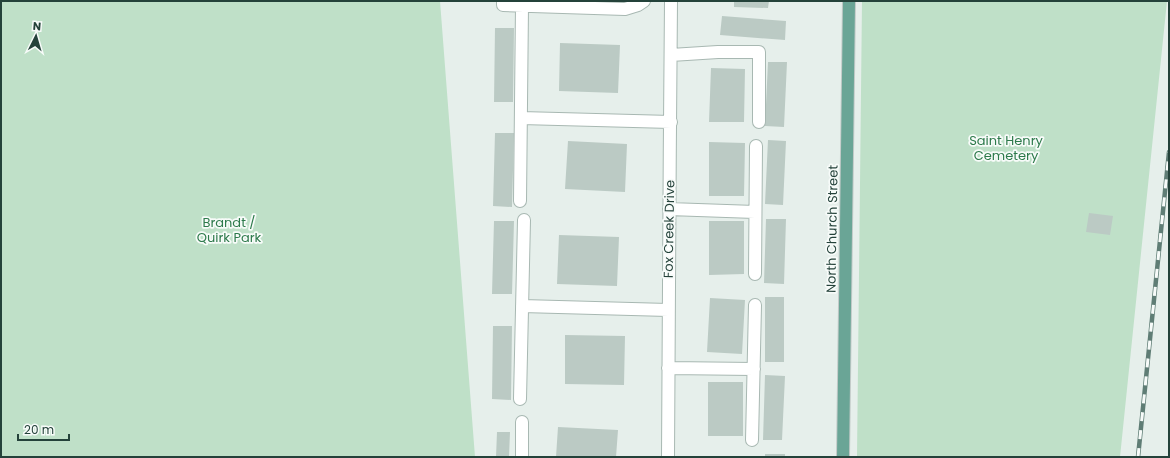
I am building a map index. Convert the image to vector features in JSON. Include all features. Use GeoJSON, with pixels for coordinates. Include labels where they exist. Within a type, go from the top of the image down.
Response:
{"type":"FeatureCollection","features":[{"type":"Feature","properties":{"kind":"main road","name":"North Church Street"},"geometry":{"type":"LineString","coordinates":[[843,457],[849,1]]}},
{"type":"Feature","properties":{"kind":"street"},"geometry":{"type":"LineString","coordinates":[[503,1],[503,5],[625,8],[644,1]]}},
{"type":"Feature","properties":{"kind":"street","name":"Fox Creek Drive"},"geometry":{"type":"LineString","coordinates":[[668,457],[671,1]]}},
{"type":"Feature","properties":{"kind":"street"},"geometry":{"type":"LineString","coordinates":[[520,201],[522,6]]}},
{"type":"Feature","properties":{"kind":"street"},"geometry":{"type":"LineString","coordinates":[[671,55],[718,52],[759,52],[759,122]]}},
{"type":"Feature","properties":{"kind":"street"},"geometry":{"type":"LineString","coordinates":[[521,118],[671,122]]}},
{"type":"Feature","properties":{"kind":"street"},"geometry":{"type":"LineString","coordinates":[[755,274],[756,146]]}},
{"type":"Feature","properties":{"kind":"street"},"geometry":{"type":"LineString","coordinates":[[669,209],[756,212]]}},
{"type":"Feature","properties":{"kind":"street"},"geometry":{"type":"LineString","coordinates":[[520,399],[524,220]]}},
{"type":"Feature","properties":{"kind":"street"},"geometry":{"type":"LineString","coordinates":[[752,440],[755,305]]}},
{"type":"Feature","properties":{"kind":"street"},"geometry":{"type":"LineString","coordinates":[[522,306],[668,310]]}},
{"type":"Feature","properties":{"kind":"street"},"geometry":{"type":"LineString","coordinates":[[668,368],[754,369]]}},
{"type":"Feature","properties":{"kind":"street"},"geometry":{"type":"LineString","coordinates":[[522,422],[522,457]]}},
{"type":"Feature","properties":{"kind":"green space","name":"Brandt / Quirk Park"},"geometry":{"type":"Polygon","coordinates":[[[1,1],[440,1],[475,457],[1,457],[1,1]]]}},
{"type":"Feature","properties":{"kind":"green space","name":"Saint Henry Cemetery"},"geometry":{"type":"Polygon","coordinates":[[[862,1],[1167,1],[1120,457],[857,457],[862,1]]]}},
{"type":"Feature","properties":{"kind":"building"},"geometry":{"type":"Polygon","coordinates":[[[734,1],[769,1],[768,8],[734,7],[734,1]]]}},
{"type":"Feature","properties":{"kind":"building"},"geometry":{"type":"Polygon","coordinates":[[[722,16],[786,21],[785,40],[720,35],[722,16]]]}},
{"type":"Feature","properties":{"kind":"building"},"geometry":{"type":"Polygon","coordinates":[[[495,28],[514,28],[513,102],[494,102],[495,28]]]}},
{"type":"Feature","properties":{"kind":"building"},"geometry":{"type":"Polygon","coordinates":[[[560,43],[620,45],[618,93],[559,91],[560,43]]]}},
{"type":"Feature","properties":{"kind":"building"},"geometry":{"type":"Polygon","coordinates":[[[768,62],[787,62],[784,127],[765,126],[768,62]]]}},
{"type":"Feature","properties":{"kind":"building"},"geometry":{"type":"Polygon","coordinates":[[[711,68],[745,69],[744,122],[709,122],[711,68]]]}},
{"type":"Feature","properties":{"kind":"building"},"geometry":{"type":"Polygon","coordinates":[[[495,133],[514,133],[512,207],[493,206],[495,133]]]}},
{"type":"Feature","properties":{"kind":"building"},"geometry":{"type":"Polygon","coordinates":[[[768,140],[786,141],[783,205],[765,204],[768,140]]]}},
{"type":"Feature","properties":{"kind":"building"},"geometry":{"type":"Polygon","coordinates":[[[568,141],[627,144],[625,192],[565,189],[568,141]]]}},
{"type":"Feature","properties":{"kind":"building"},"geometry":{"type":"Polygon","coordinates":[[[709,142],[745,143],[744,196],[709,196],[709,142]]]}},
{"type":"Feature","properties":{"kind":"building"},"geometry":{"type":"Polygon","coordinates":[[[1089,213],[1113,216],[1110,235],[1086,232],[1089,213]]]}},
{"type":"Feature","properties":{"kind":"building"},"geometry":{"type":"Polygon","coordinates":[[[766,219],[786,219],[784,284],[764,283],[766,219]]]}},
{"type":"Feature","properties":{"kind":"building"},"geometry":{"type":"Polygon","coordinates":[[[494,221],[514,221],[512,294],[492,294],[494,221]]]}},
{"type":"Feature","properties":{"kind":"building"},"geometry":{"type":"Polygon","coordinates":[[[709,221],[744,221],[744,274],[709,275],[709,221]]]}},
{"type":"Feature","properties":{"kind":"building"},"geometry":{"type":"Polygon","coordinates":[[[559,235],[619,237],[617,286],[557,284],[559,235]]]}},
{"type":"Feature","properties":{"kind":"building"},"geometry":{"type":"Polygon","coordinates":[[[765,297],[784,297],[784,362],[765,362],[765,297]]]}},
{"type":"Feature","properties":{"kind":"building"},"geometry":{"type":"Polygon","coordinates":[[[710,298],[745,300],[742,354],[707,352],[710,298]]]}},
{"type":"Feature","properties":{"kind":"building"},"geometry":{"type":"Polygon","coordinates":[[[493,326],[512,326],[511,400],[492,399],[493,326]]]}},
{"type":"Feature","properties":{"kind":"building"},"geometry":{"type":"Polygon","coordinates":[[[565,335],[625,336],[624,385],[565,384],[565,335]]]}},
{"type":"Feature","properties":{"kind":"building"},"geometry":{"type":"Polygon","coordinates":[[[765,375],[785,376],[782,440],[763,440],[765,375]]]}},
{"type":"Feature","properties":{"kind":"building"},"geometry":{"type":"Polygon","coordinates":[[[708,382],[743,382],[743,436],[708,436],[708,382]]]}},
{"type":"Feature","properties":{"kind":"building"},"geometry":{"type":"Polygon","coordinates":[[[558,427],[618,430],[616,457],[556,457],[558,427]]]}},
{"type":"Feature","properties":{"kind":"building"},"geometry":{"type":"Polygon","coordinates":[[[497,432],[510,432],[509,457],[496,457],[497,432]]]}},
{"type":"Feature","properties":{"kind":"building"},"geometry":{"type":"Polygon","coordinates":[[[765,454],[785,454],[785,457],[765,457],[765,454]]]}},
{"type":"Feature","properties":{"kind":"railway"},"geometry":{"type":"LineString","coordinates":[[1138,457],[1169,152]]}}]}
